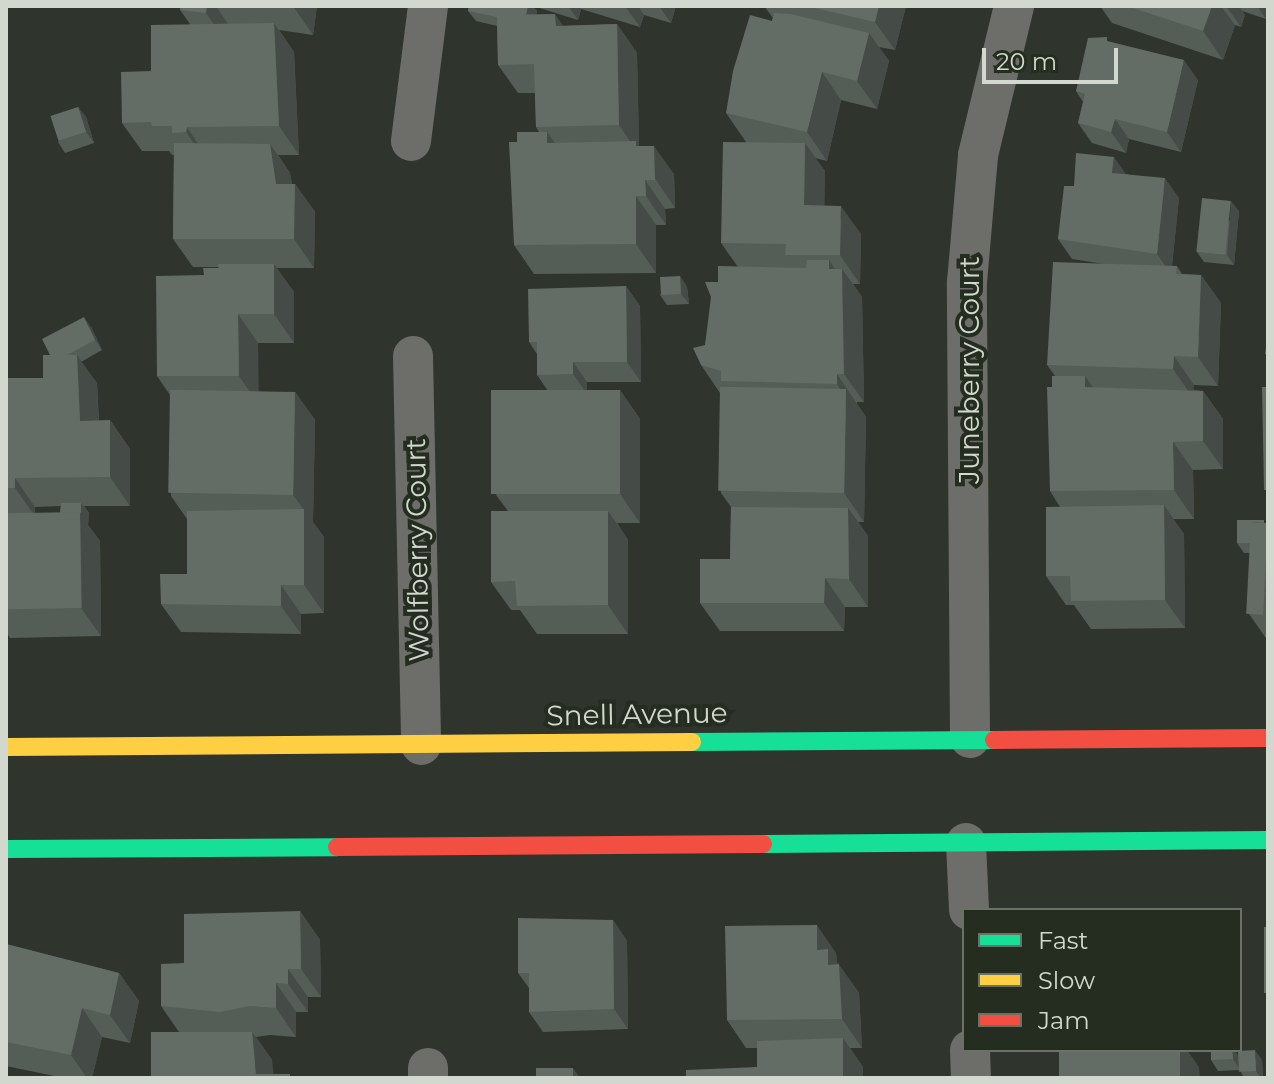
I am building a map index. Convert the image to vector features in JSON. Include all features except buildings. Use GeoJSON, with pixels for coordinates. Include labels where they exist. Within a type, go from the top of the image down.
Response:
{"type":"FeatureCollection","features":[{"type":"Feature","properties":{"kind":"main road","name":"Snell Avenue"},"geometry":{"type":"LineString","coordinates":[[6,747],[1268,738]]}},
{"type":"Feature","properties":{"kind":"main road"},"geometry":{"type":"LineString","coordinates":[[6,849],[1268,840]]}},
{"type":"Feature","properties":{"kind":"street"},"geometry":{"type":"LineString","coordinates":[[411,141],[428,6]]}},
{"type":"Feature","properties":{"kind":"street","name":"Juneberry Court"},"geometry":{"type":"LineString","coordinates":[[970,738],[967,282],[978,155],[1014,6]]}},
{"type":"Feature","properties":{"kind":"street","name":"Wolfberry Court"},"geometry":{"type":"LineString","coordinates":[[413,356],[421,745]]}},
{"type":"Feature","properties":{"kind":"street"},"geometry":{"type":"LineString","coordinates":[[966,843],[969,908]]}},
{"type":"Feature","properties":{"kind":"street"},"geometry":{"type":"LineString","coordinates":[[970,1052],[971,1078]]}},
{"type":"Feature","properties":{"kind":"traffic: fast"},"geometry":{"type":"LineString","coordinates":[[692,742],[994,740]]}},
{"type":"Feature","properties":{"kind":"traffic: fast"},"geometry":{"type":"LineString","coordinates":[[763,844],[1268,840]]}},
{"type":"Feature","properties":{"kind":"traffic: fast"},"geometry":{"type":"LineString","coordinates":[[6,849],[337,847]]}},
{"type":"Feature","properties":{"kind":"traffic: slow"},"geometry":{"type":"LineString","coordinates":[[6,747],[692,742]]}},
{"type":"Feature","properties":{"kind":"traffic: jam"},"geometry":{"type":"LineString","coordinates":[[994,740],[1268,738]]}},
{"type":"Feature","properties":{"kind":"traffic: jam"},"geometry":{"type":"LineString","coordinates":[[337,847],[763,844]]}}]}
